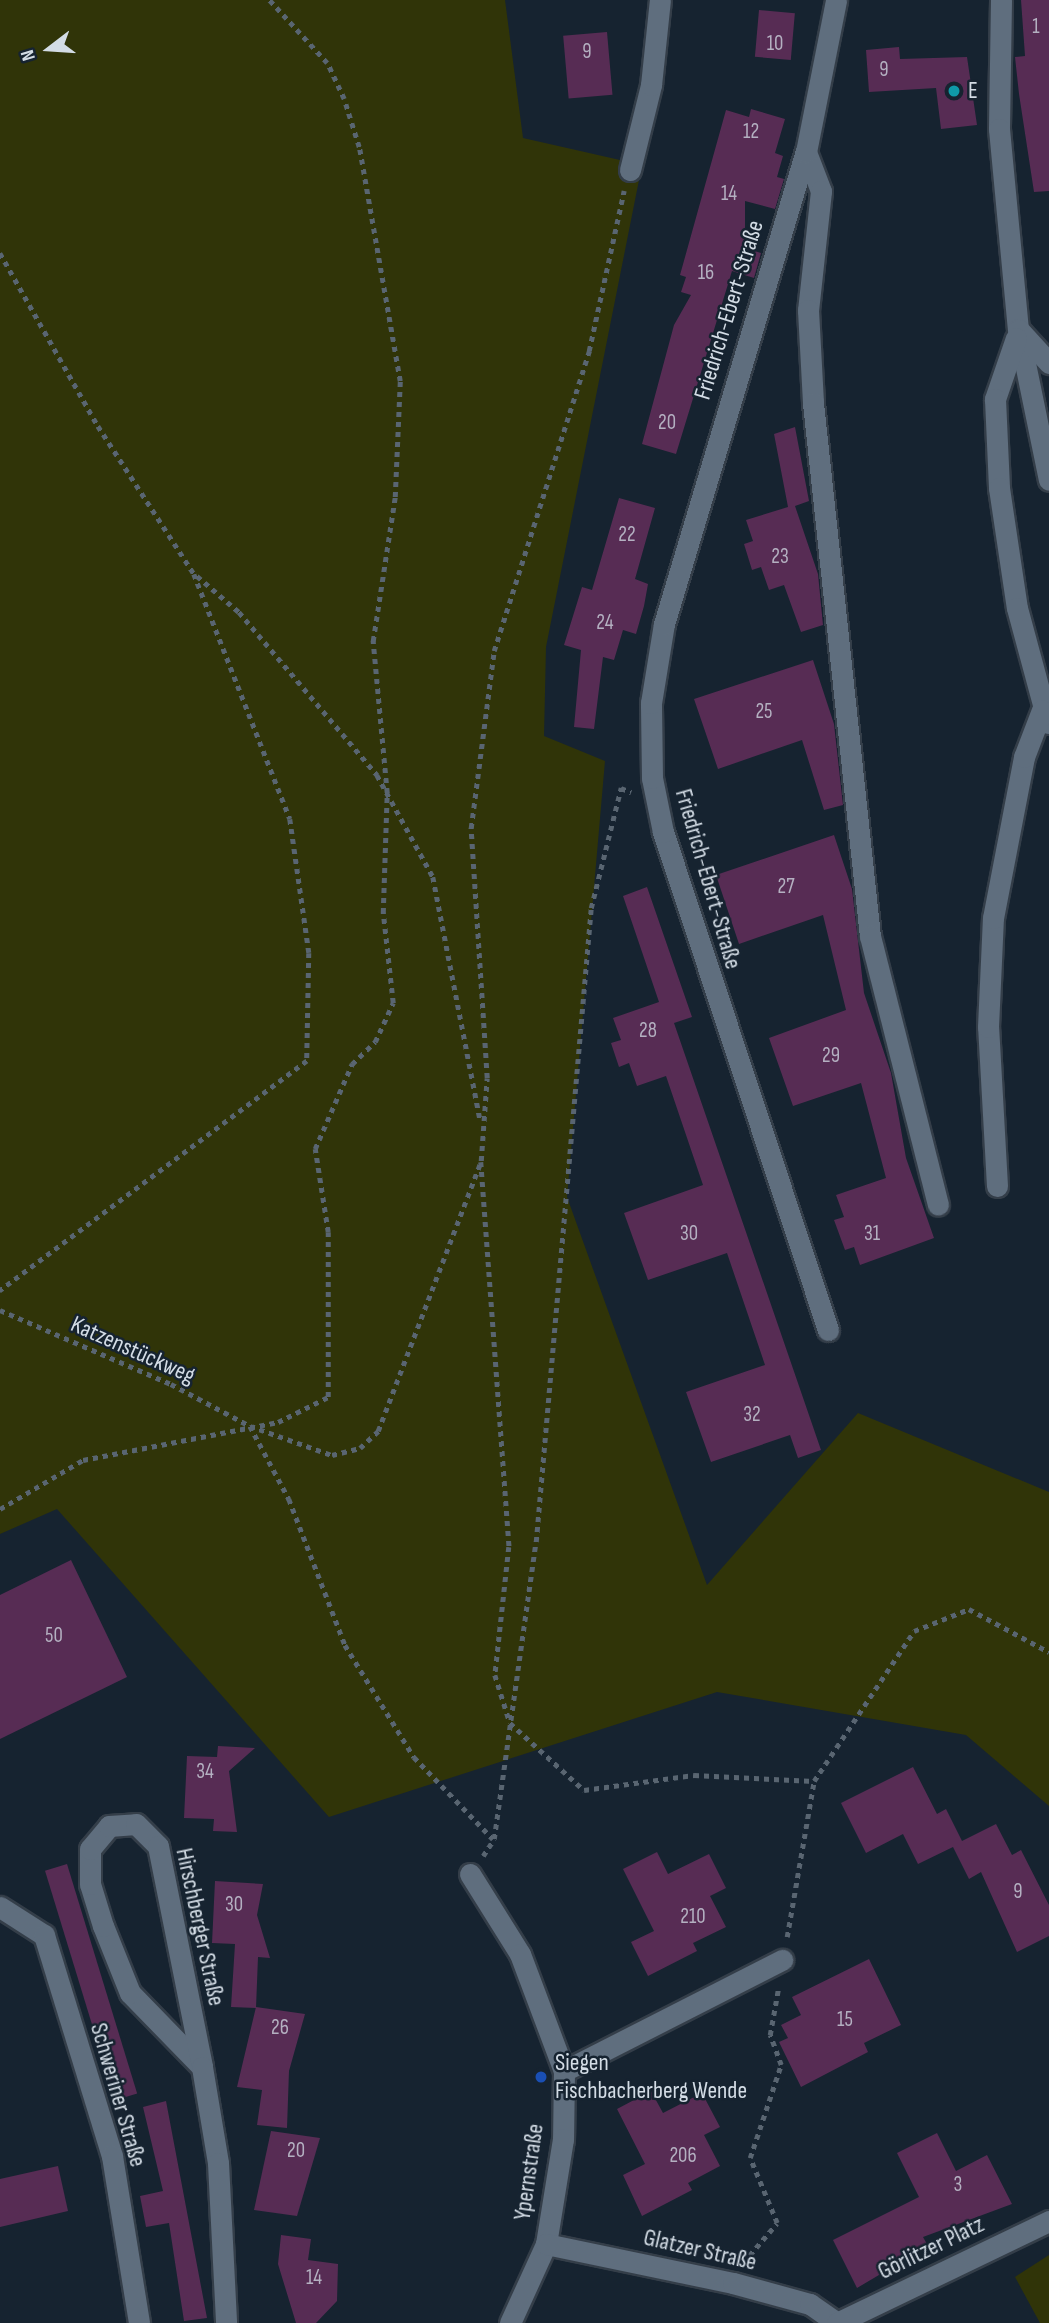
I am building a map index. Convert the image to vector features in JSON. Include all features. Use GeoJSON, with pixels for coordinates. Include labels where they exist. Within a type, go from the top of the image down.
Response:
{"type":"FeatureCollection","features":[{"type":"Feature","properties":{"kind":"street"},"geometry":{"type":"LineString","coordinates":[[630,170],[651,85],[660,0]]}},
{"type":"Feature","properties":{"kind":"street","name":"Friedrich-Ebert-Straße"},"geometry":{"type":"LineString","coordinates":[[828,1330],[667,845],[652,778],[651,703],[664,624],[806,152],[836,0]]}},
{"type":"Feature","properties":{"kind":"street"},"geometry":{"type":"LineString","coordinates":[[1000,0],[999,129],[1018,329],[1049,480]]}},
{"type":"Feature","properties":{"kind":"street"},"geometry":{"type":"LineString","coordinates":[[806,152],[821,191],[808,310],[813,403],[870,936],[938,1205]]}},
{"type":"Feature","properties":{"kind":"street"},"geometry":{"type":"LineString","coordinates":[[1018,329],[1049,363]]}},
{"type":"Feature","properties":{"kind":"street"},"geometry":{"type":"LineString","coordinates":[[998,1186],[988,1027],[993,918],[1024,757],[1046,718],[1017,608],[999,488],[995,399],[1018,329]]}},
{"type":"Feature","properties":{"kind":"street","name":"Hirschberger Straße"},"geometry":{"type":"LineString","coordinates":[[202,2067],[130,1993],[103,1926],[90,1884],[90,1849],[109,1826],[136,1824],[158,1846],[202,2067],[218,2163],[226,2323]]}},
{"type":"Feature","properties":{"kind":"street","name":"Ypernstraße"},"geometry":{"type":"LineString","coordinates":[[470,1874],[520,1954],[564,2071],[563,2139],[546,2244],[510,2323]]}},
{"type":"Feature","properties":{"kind":"street","name":"Schweriner Straße"},"geometry":{"type":"LineString","coordinates":[[0,1907],[44,1935],[112,2156],[139,2323]]}},
{"type":"Feature","properties":{"kind":"street"},"geometry":{"type":"LineString","coordinates":[[564,2071],[782,1960]]}},
{"type":"Feature","properties":{"kind":"street","name":"Görlitzer Platz"},"geometry":{"type":"LineString","coordinates":[[837,2323],[1049,2221]]}},
{"type":"Feature","properties":{"kind":"street","name":"Glatzer Straße"},"geometry":{"type":"LineString","coordinates":[[546,2244],[733,2283],[810,2304],[837,2323]]}},
{"type":"Feature","properties":{"kind":"path"},"geometry":{"type":"LineString","coordinates":[[0,1509],[83,1460],[278,1422],[328,1397],[328,1232],[315,1149],[352,1064],[375,1042],[393,1003],[383,913],[387,793],[373,640],[395,497],[400,381],[359,147],[344,99],[327,64],[269,0]]}},
{"type":"Feature","properties":{"kind":"path"},"geometry":{"type":"LineString","coordinates":[[630,170],[589,351],[494,650],[471,828],[487,1078],[481,1124],[481,1161],[509,1547],[495,1675],[510,1723],[584,1790],[694,1775],[814,1781]]}},
{"type":"Feature","properties":{"kind":"path"},"geometry":{"type":"LineString","coordinates":[[0,253],[98,426],[194,574],[290,818],[309,953],[307,1061],[0,1291]]}},
{"type":"Feature","properties":{"kind":"path"},"geometry":{"type":"LineString","coordinates":[[194,574],[239,612],[387,793],[433,877],[481,1124]]}},
{"type":"Feature","properties":{"kind":"path"},"geometry":{"type":"LineString","coordinates":[[250,1426],[289,1499],[345,1645],[414,1757],[494,1839],[536,1542],[592,908],[621,788],[633,792]]}},
{"type":"Feature","properties":{"kind":"path","name":"Katzenstückweg"},"geometry":{"type":"LineString","coordinates":[[0,1310],[171,1384],[250,1426],[332,1455],[360,1448],[378,1431],[481,1161]]}},
{"type":"Feature","properties":{"kind":"path"},"geometry":{"type":"LineString","coordinates":[[733,2283],[749,2248],[777,2223],[750,2158],[781,2065],[770,2035],[814,1781],[914,1631],[969,1609],[1049,1652]]}},
{"type":"Feature","properties":{"kind":"green space"},"geometry":{"type":"Polygon","coordinates":[[[0,0],[505,0],[523,138],[642,165],[546,647],[544,736],[605,761],[567,1197],[707,1585],[858,1413],[1049,1492],[1049,1806],[966,1735],[717,1692],[329,1817],[57,1509],[0,1534],[0,0]]]}},
{"type":"Feature","properties":{"kind":"green space"},"geometry":{"type":"Polygon","coordinates":[[[1049,2255],[1049,2323],[1040,2323],[1015,2277],[1049,2255]]]}},
{"type":"Feature","properties":{"kind":"building"},"geometry":{"type":"Polygon","coordinates":[[[1021,0],[1049,0],[1049,191],[1034,192],[1019,94],[1015,57],[1025,56],[1021,0]]]}},
{"type":"Feature","properties":{"kind":"building"},"geometry":{"type":"Polygon","coordinates":[[[759,10],[795,13],[791,60],[755,57],[759,10]]]}},
{"type":"Feature","properties":{"kind":"building"},"geometry":{"type":"Polygon","coordinates":[[[607,32],[612,95],[569,99],[563,36],[607,32]]]}},
{"type":"Feature","properties":{"kind":"building"},"geometry":{"type":"Polygon","coordinates":[[[899,47],[900,59],[967,57],[977,125],[941,129],[936,88],[869,92],[866,50],[899,47]]]}},
{"type":"Feature","properties":{"kind":"building"},"geometry":{"type":"Polygon","coordinates":[[[751,109],[785,119],[775,153],[783,156],[777,177],[784,179],[775,209],[745,201],[745,248],[761,253],[754,278],[732,271],[676,454],[642,444],[674,325],[691,295],[681,292],[686,277],[680,275],[726,110],[749,117],[751,109]]]}},
{"type":"Feature","properties":{"kind":"building"},"geometry":{"type":"Polygon","coordinates":[[[795,427],[809,501],[795,506],[818,574],[823,625],[801,632],[784,585],[769,590],[761,567],[752,570],[744,544],[753,541],[746,520],[788,507],[774,434],[795,427]]]}},
{"type":"Feature","properties":{"kind":"building"},"geometry":{"type":"Polygon","coordinates":[[[619,498],[655,508],[635,579],[648,584],[644,606],[636,634],[623,630],[614,660],[603,657],[594,729],[574,727],[581,650],[564,645],[582,587],[592,590],[619,498]]]}},
{"type":"Feature","properties":{"kind":"building"},"geometry":{"type":"Polygon","coordinates":[[[813,660],[834,724],[843,805],[824,810],[802,740],[718,769],[694,699],[813,660]]]}},
{"type":"Feature","properties":{"kind":"building"},"geometry":{"type":"Polygon","coordinates":[[[834,835],[852,889],[864,993],[891,1073],[906,1158],[934,1238],[860,1265],[854,1247],[845,1250],[834,1220],[844,1217],[836,1195],[886,1178],[861,1083],[793,1106],[769,1038],[846,1010],[823,915],[739,944],[716,875],[834,835]]]}},
{"type":"Feature","properties":{"kind":"building"},"geometry":{"type":"Polygon","coordinates":[[[647,887],[692,1017],[674,1023],[821,1450],[798,1458],[790,1435],[711,1462],[686,1392],[765,1365],[727,1253],[648,1280],[624,1213],[703,1185],[666,1076],[637,1086],[629,1063],[619,1067],[611,1043],[621,1040],[613,1018],[659,1002],[623,896],[647,887]]]}},
{"type":"Feature","properties":{"kind":"building"},"geometry":{"type":"Polygon","coordinates":[[[71,1560],[127,1677],[0,1739],[0,1595],[71,1560]]]}},
{"type":"Feature","properties":{"kind":"building"},"geometry":{"type":"Polygon","coordinates":[[[218,1746],[255,1748],[229,1771],[237,1832],[213,1831],[214,1819],[184,1818],[187,1756],[217,1757],[218,1746]]]}},
{"type":"Feature","properties":{"kind":"building"},"geometry":{"type":"Polygon","coordinates":[[[913,1767],[937,1814],[946,1809],[962,1841],[996,1824],[1012,1855],[1021,1850],[1049,1905],[1049,1936],[1017,1952],[981,1872],[969,1879],[953,1847],[918,1864],[903,1834],[866,1853],[841,1803],[913,1767]]]}},
{"type":"Feature","properties":{"kind":"building"},"geometry":{"type":"Polygon","coordinates":[[[657,1852],[668,1874],[709,1854],[726,1888],[710,1896],[726,1927],[693,1943],[697,1951],[648,1976],[631,1942],[654,1931],[623,1869],[657,1852]]]}},
{"type":"Feature","properties":{"kind":"building"},"geometry":{"type":"Polygon","coordinates":[[[67,1864],[137,2094],[115,2100],[45,1871],[67,1864]]]}},
{"type":"Feature","properties":{"kind":"building"},"geometry":{"type":"Polygon","coordinates":[[[215,1881],[263,1884],[257,1915],[270,1958],[258,1957],[256,2008],[231,2007],[235,1944],[212,1943],[215,1881]]]}},
{"type":"Feature","properties":{"kind":"building"},"geometry":{"type":"Polygon","coordinates":[[[869,1959],[901,2025],[864,2043],[868,2052],[801,2087],[779,2042],[788,2038],[781,2025],[801,2015],[792,1997],[869,1959]]]}},
{"type":"Feature","properties":{"kind":"building"},"geometry":{"type":"Polygon","coordinates":[[[256,2007],[305,2014],[289,2071],[287,2128],[257,2125],[262,2090],[237,2087],[256,2007]]]}},
{"type":"Feature","properties":{"kind":"building"},"geometry":{"type":"Polygon","coordinates":[[[651,2091],[663,2113],[702,2093],[720,2127],[704,2135],[720,2166],[688,2183],[692,2190],[642,2216],[623,2175],[645,2164],[617,2109],[651,2091]]]}},
{"type":"Feature","properties":{"kind":"building"},"geometry":{"type":"Polygon","coordinates":[[[166,2101],[207,2318],[184,2321],[169,2223],[146,2227],[140,2196],[163,2191],[143,2107],[166,2101]]]}},
{"type":"Feature","properties":{"kind":"building"},"geometry":{"type":"Polygon","coordinates":[[[271,2131],[320,2138],[297,2216],[254,2210],[271,2131]]]}},
{"type":"Feature","properties":{"kind":"building"},"geometry":{"type":"Polygon","coordinates":[[[937,2133],[956,2171],[987,2155],[1012,2204],[923,2237],[928,2246],[857,2288],[833,2240],[919,2197],[897,2153],[937,2133]]]}},
{"type":"Feature","properties":{"kind":"building"},"geometry":{"type":"Polygon","coordinates":[[[58,2166],[68,2211],[0,2227],[0,2179],[58,2166]]]}},
{"type":"Feature","properties":{"kind":"building"},"geometry":{"type":"Polygon","coordinates":[[[281,2235],[311,2239],[308,2260],[338,2264],[337,2301],[316,2323],[296,2323],[278,2264],[281,2235]]]}},
{"type":"Feature","properties":{"kind":"place","name":"E"},"geometry":{"type":"Point","coordinates":[954,91]}},
{"type":"Feature","properties":{"kind":"place","name":"Siegen Fischbacherberg Wende"},"geometry":{"type":"Point","coordinates":[541,2077]}}]}
